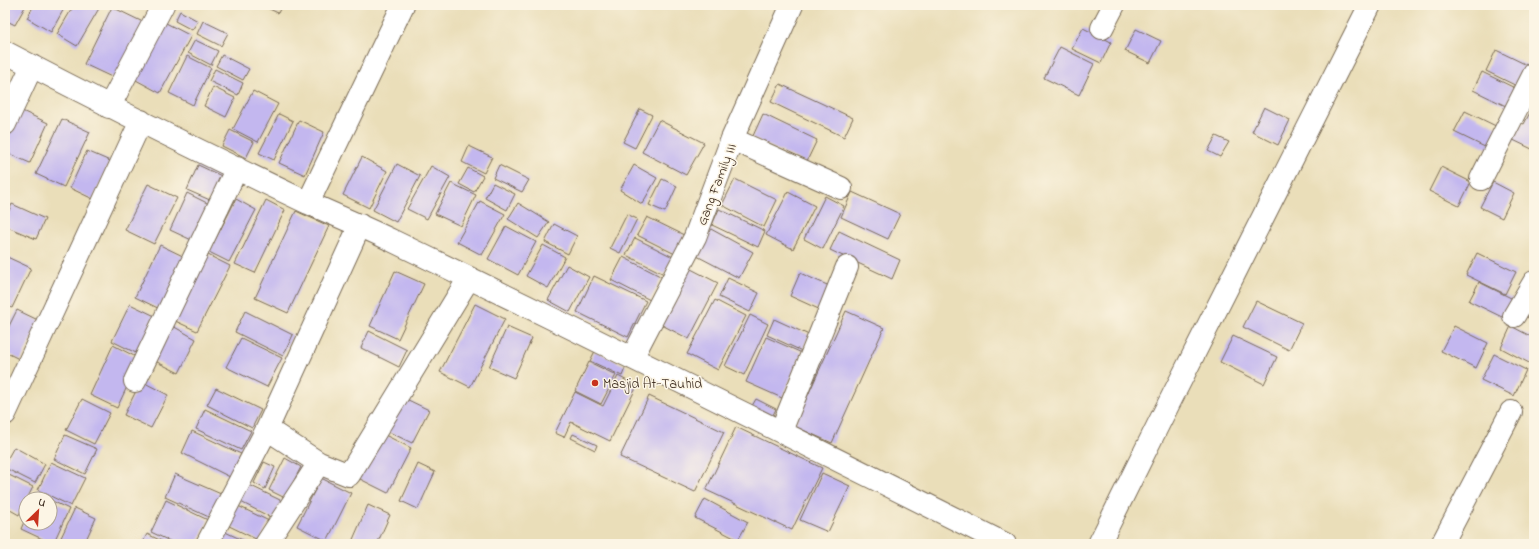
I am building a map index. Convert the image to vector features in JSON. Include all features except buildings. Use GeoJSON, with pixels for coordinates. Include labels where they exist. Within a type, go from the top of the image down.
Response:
{"type":"FeatureCollection","features":[{"type":"Feature","properties":{"kind":"street"},"geometry":{"type":"LineString","coordinates":[[110,107],[163,5]]}},
{"type":"Feature","properties":{"kind":"street"},"geometry":{"type":"LineString","coordinates":[[308,203],[402,5]]}},
{"type":"Feature","properties":{"kind":"street"},"geometry":{"type":"LineString","coordinates":[[1102,28],[1114,5]]}},
{"type":"Feature","properties":{"kind":"street"},"geometry":{"type":"LineString","coordinates":[[1099,544],[1370,5]]}},
{"type":"Feature","properties":{"kind":"street","name":"Gang Family III"},"geometry":{"type":"LineString","coordinates":[[632,358],[696,237],[732,139],[792,6]]}},
{"type":"Feature","properties":{"kind":"street"},"geometry":{"type":"LineString","coordinates":[[5,52],[110,107],[308,203],[360,225],[469,278],[781,431],[1005,544]]}},
{"type":"Feature","properties":{"kind":"street"},"geometry":{"type":"LineString","coordinates":[[5,124],[32,66]]}},
{"type":"Feature","properties":{"kind":"street"},"geometry":{"type":"LineString","coordinates":[[1481,179],[1534,74]]}},
{"type":"Feature","properties":{"kind":"street"},"geometry":{"type":"LineString","coordinates":[[5,414],[141,121]]}},
{"type":"Feature","properties":{"kind":"street"},"geometry":{"type":"LineString","coordinates":[[732,139],[840,188]]}},
{"type":"Feature","properties":{"kind":"street"},"geometry":{"type":"LineString","coordinates":[[135,381],[238,168]]}},
{"type":"Feature","properties":{"kind":"street"},"geometry":{"type":"LineString","coordinates":[[207,544],[268,428],[360,225]]}},
{"type":"Feature","properties":{"kind":"street"},"geometry":{"type":"LineString","coordinates":[[781,431],[847,267]]}},
{"type":"Feature","properties":{"kind":"street"},"geometry":{"type":"LineString","coordinates":[[268,428],[320,463],[349,476],[469,278]]}},
{"type":"Feature","properties":{"kind":"street"},"geometry":{"type":"LineString","coordinates":[[1514,316],[1534,282]]}},
{"type":"Feature","properties":{"kind":"street"},"geometry":{"type":"LineString","coordinates":[[1442,544],[1511,412]]}},
{"type":"Feature","properties":{"kind":"street"},"geometry":{"type":"LineString","coordinates":[[266,544],[320,463]]}},
{"type":"Feature","properties":{"kind":"place","name":"Masjid At-Tauhid"},"geometry":{"type":"Point","coordinates":[595,383]}}]}
